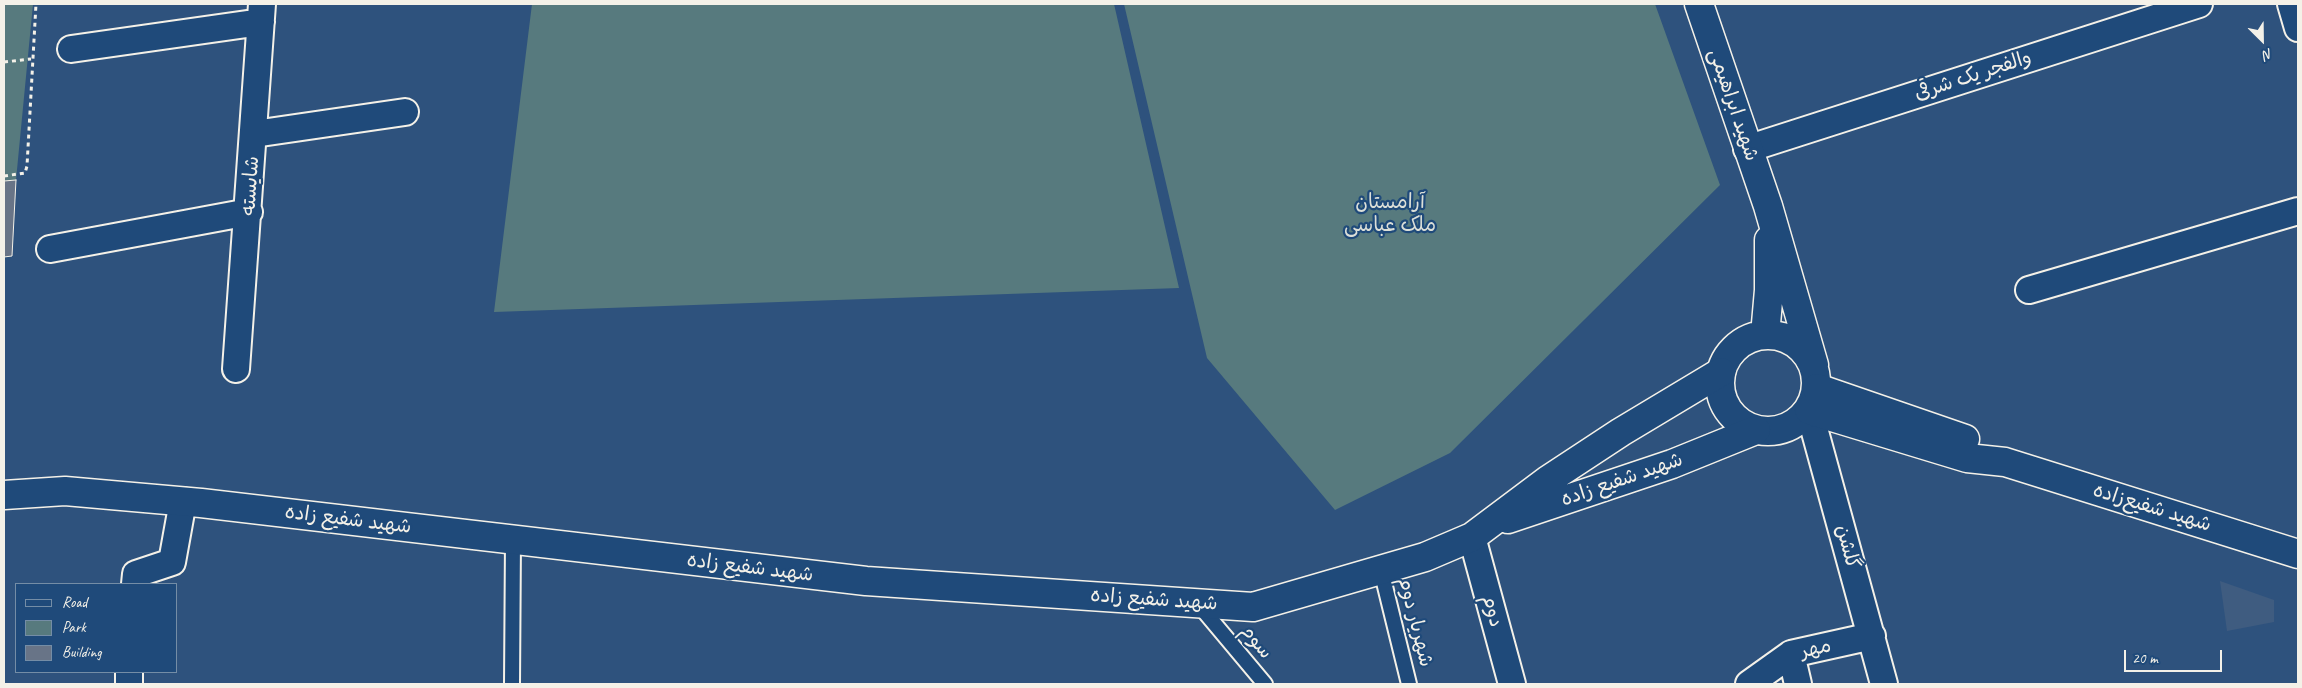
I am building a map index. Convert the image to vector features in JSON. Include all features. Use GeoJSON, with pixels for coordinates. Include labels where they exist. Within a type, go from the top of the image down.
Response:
{"type":"FeatureCollection","features":[{"type":"Feature","properties":{"kind":"main road","name":"شهید ابراهیمی"},"geometry":{"type":"LineString","coordinates":[[1699,4],[1768,206],[1813,388]]}},
{"type":"Feature","properties":{"kind":"main road","name":"شهید ابراهیمی"},"geometry":{"type":"LineString","coordinates":[[1765,335],[1769,290],[1768,206]]}},
{"type":"Feature","properties":{"kind":"main road"},"geometry":{"type":"LineString","coordinates":[[1765,335],[1780,336],[1794,342],[1806,352],[1813,388],[1799,420],[1786,428],[1771,431],[1756,430],[1742,424],[1727,408],[1720,387],[1721,372],[1725,360],[1742,342],[1753,337],[1765,335]]}},
{"type":"Feature","properties":{"kind":"main road","name":"شهید شفیع زاده"},"geometry":{"type":"LineString","coordinates":[[1479,532],[1548,480],[1621,432],[1721,372]]}},
{"type":"Feature","properties":{"kind":"main road","name":"شهید شفیع‌زاده"},"geometry":{"type":"LineString","coordinates":[[1813,388],[1967,458],[2005,462],[2298,554]]}},
{"type":"Feature","properties":{"kind":"main road","name":"شهید شفیع زاده"},"geometry":{"type":"LineString","coordinates":[[4,495],[64,491],[183,501],[866,581],[1253,607],[1425,557],[1479,532],[1672,464],[1756,430]]}},
{"type":"Feature","properties":{"kind":"street","name":"والفجر یک شرقی"},"geometry":{"type":"LineString","coordinates":[[1747,149],[2199,4]]}},
{"type":"Feature","properties":{"kind":"street"},"geometry":{"type":"LineString","coordinates":[[2291,4],[2298,28]]}},
{"type":"Feature","properties":{"kind":"street"},"geometry":{"type":"LineString","coordinates":[[72,49],[262,13]]}},
{"type":"Feature","properties":{"kind":"street","name":"شایسته"},"geometry":{"type":"LineString","coordinates":[[236,369],[249,212],[262,13]]}},
{"type":"Feature","properties":{"kind":"street"},"geometry":{"type":"LineString","coordinates":[[254,134],[405,112]]}},
{"type":"Feature","properties":{"kind":"street"},"geometry":{"type":"LineString","coordinates":[[2029,290],[2298,211]]}},
{"type":"Feature","properties":{"kind":"street"},"geometry":{"type":"LineString","coordinates":[[50,249],[249,212]]}},
{"type":"Feature","properties":{"kind":"street","name":"گلشن"},"geometry":{"type":"LineString","coordinates":[[1813,388],[1884,684]]}},
{"type":"Feature","properties":{"kind":"street"},"geometry":{"type":"LineString","coordinates":[[135,583],[136,574],[172,562],[183,501]]}},
{"type":"Feature","properties":{"kind":"street","name":"دوم"},"geometry":{"type":"LineString","coordinates":[[1479,532],[1512,684]]}},
{"type":"Feature","properties":{"kind":"street","name":"مهر"},"geometry":{"type":"LineString","coordinates":[[1798,684],[1791,654],[1872,636]]}},
{"type":"Feature","properties":{"kind":"street"},"geometry":{"type":"LineString","coordinates":[[1749,684],[1791,654]]}},
{"type":"Feature","properties":{"kind":"lane"},"geometry":{"type":"LineString","coordinates":[[512,684],[513,539]]}},
{"type":"Feature","properties":{"kind":"lane","name":"شهریار دوم"},"geometry":{"type":"LineString","coordinates":[[1381,570],[1410,684]]}},
{"type":"Feature","properties":{"kind":"lane","name":"سوم"},"geometry":{"type":"LineString","coordinates":[[1197,603],[1265,684]]}},
{"type":"Feature","properties":{"kind":"path"},"geometry":{"type":"LineString","coordinates":[[4,176],[25,173],[27,166],[36,4]]}},
{"type":"Feature","properties":{"kind":"path"},"geometry":{"type":"LineString","coordinates":[[4,62],[32,58]]}},
{"type":"Feature","properties":{"kind":"shaded area"},"geometry":{"type":"Polygon","coordinates":[[[2220,581],[2274,600],[2274,622],[2227,631],[2220,581]]]}},
{"type":"Feature","properties":{"kind":"green space"},"geometry":{"type":"Polygon","coordinates":[[[4,4],[33,4],[16,180],[4,181],[4,4]]]}},
{"type":"Feature","properties":{"kind":"green space"},"geometry":{"type":"Polygon","coordinates":[[[532,4],[1114,4],[1179,288],[494,312],[532,4]]]}},
{"type":"Feature","properties":{"kind":"green space","name":"آرامستان ملک عباسی"},"geometry":{"type":"Polygon","coordinates":[[[1124,4],[1655,4],[1720,185],[1450,453],[1335,510],[1207,358],[1124,4]]]}},
{"type":"Feature","properties":{"kind":"building"},"geometry":{"type":"Polygon","coordinates":[[[16,180],[12,256],[4,257],[4,181],[16,180]]]}}]}
